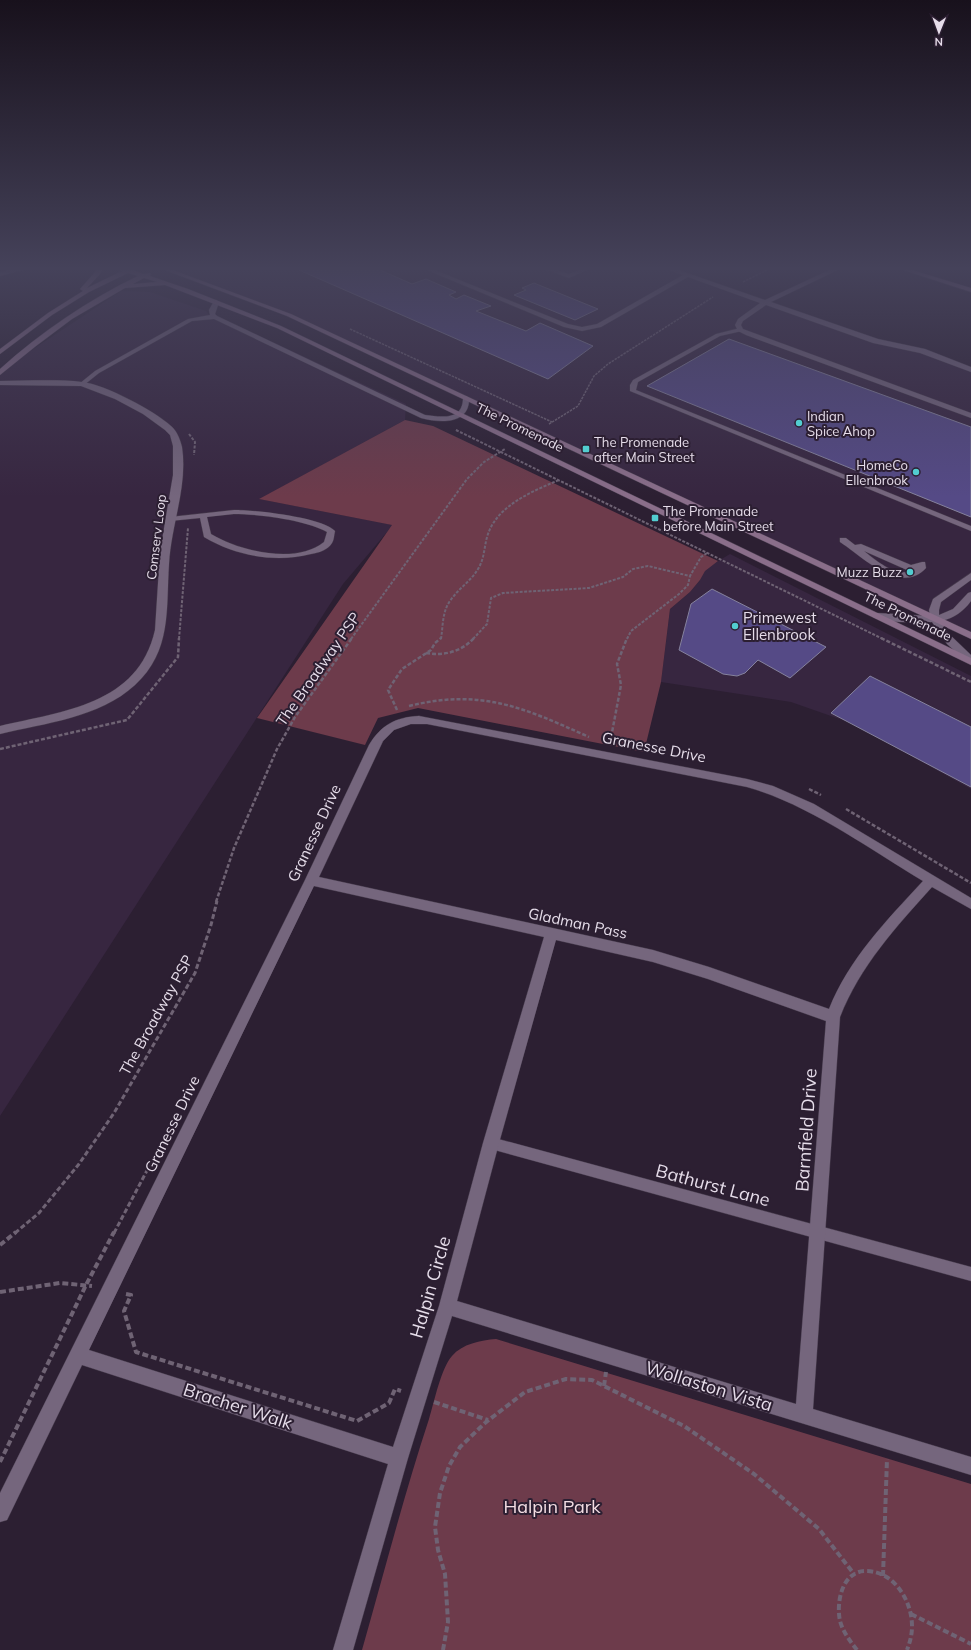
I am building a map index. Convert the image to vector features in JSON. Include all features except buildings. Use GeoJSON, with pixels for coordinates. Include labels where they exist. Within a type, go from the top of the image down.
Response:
{"type":"FeatureCollection","features":[{"type":"Feature","properties":{"kind":"main road"},"geometry":{"type":"LineString","coordinates":[[0,352],[12,343]]}},
{"type":"Feature","properties":{"kind":"main road"},"geometry":{"type":"LineString","coordinates":[[0,373],[23,351],[35,343]]}},
{"type":"Feature","properties":{"kind":"main road","name":"The Promenade"},"geometry":{"type":"LineString","coordinates":[[312,343],[971,661]]}},
{"type":"Feature","properties":{"kind":"main road","name":"The Promenade"},"geometry":{"type":"LineString","coordinates":[[349,343],[971,636]]}},
{"type":"Feature","properties":{"kind":"street"},"geometry":{"type":"LineString","coordinates":[[772,343],[971,416]]}},
{"type":"Feature","properties":{"kind":"street"},"geometry":{"type":"LineString","coordinates":[[885,343],[922,351],[955,362],[971,370]]}},
{"type":"Feature","properties":{"kind":"street","name":"Comserv Loop"},"geometry":{"type":"LineString","coordinates":[[0,382],[82,384],[104,391],[154,418],[170,429],[177,444],[178,454],[170,519],[164,552],[160,629],[153,653],[138,676],[124,690],[110,698],[84,710],[0,730]]}},
{"type":"Feature","properties":{"kind":"street"},"geometry":{"type":"LineString","coordinates":[[971,576],[936,602],[934,606],[936,619],[942,633],[971,661]]}},
{"type":"Feature","properties":{"kind":"street"},"geometry":{"type":"LineString","coordinates":[[877,616],[902,619],[946,618],[954,613],[971,595]]}},
{"type":"Feature","properties":{"kind":"street","name":"Granesse Drive"},"geometry":{"type":"LineString","coordinates":[[0,1513],[311,880],[376,742],[391,726],[417,718],[739,781],[769,789],[810,808],[971,904]]}},
{"type":"Feature","properties":{"kind":"street","name":"Gladman Pass"},"geometry":{"type":"LineString","coordinates":[[311,880],[653,956],[683,964],[833,1017]]}},
{"type":"Feature","properties":{"kind":"street","name":"Barnfield Drive"},"geometry":{"type":"LineString","coordinates":[[804,1416],[833,1017],[846,986],[862,958],[931,880]]}},
{"type":"Feature","properties":{"kind":"street","name":"Halpin Circle"},"geometry":{"type":"LineString","coordinates":[[343,1650],[399,1458],[447,1306],[491,1144],[551,934]]}},
{"type":"Feature","properties":{"kind":"street","name":"Wollaston Vista"},"geometry":{"type":"LineString","coordinates":[[447,1306],[971,1466]]}},
{"type":"Feature","properties":{"kind":"street","name":"Bracher Walk"},"geometry":{"type":"LineString","coordinates":[[78,1355],[399,1458]]}},
{"type":"Feature","properties":{"kind":"lane"},"geometry":{"type":"LineString","coordinates":[[82,384],[96,372],[148,343]]}},
{"type":"Feature","properties":{"kind":"lane"},"geometry":{"type":"LineString","coordinates":[[272,343],[401,408],[423,417],[454,418],[461,414],[468,404],[466,398]]}},
{"type":"Feature","properties":{"kind":"lane"},"geometry":{"type":"LineString","coordinates":[[703,343],[645,375],[633,385],[633,391],[971,529]]}},
{"type":"Feature","properties":{"kind":"lane"},"geometry":{"type":"LineString","coordinates":[[170,519],[234,512],[251,512],[303,522],[324,527],[331,531],[328,543],[317,551],[295,555],[266,554],[238,550],[218,543],[207,535],[203,516]]}},
{"type":"Feature","properties":{"kind":"lane"},"geometry":{"type":"LineString","coordinates":[[843,540],[910,568],[918,567],[922,564],[922,568],[914,574],[900,574],[891,572],[872,562],[843,540]]}},
{"type":"Feature","properties":{"kind":"lane","name":"Bathurst Lane"},"geometry":{"type":"LineString","coordinates":[[491,1144],[971,1274]]}},
{"type":"Feature","properties":{"kind":"path"},"geometry":{"type":"LineString","coordinates":[[537,431],[578,406],[594,376],[608,364],[640,343]]}},
{"type":"Feature","properties":{"kind":"path"},"geometry":{"type":"LineString","coordinates":[[511,402],[553,422]]}},
{"type":"Feature","properties":{"kind":"path"},"geometry":{"type":"LineString","coordinates":[[433,418],[971,682]]}},
{"type":"Feature","properties":{"kind":"path"},"geometry":{"type":"LineString","coordinates":[[187,430],[195,442],[194,458]]}},
{"type":"Feature","properties":{"kind":"path","name":"The Broadway PSP"},"geometry":{"type":"LineString","coordinates":[[0,1245],[39,1213],[78,1164],[114,1113],[195,973],[211,925],[219,890],[234,848],[277,748],[295,717],[467,479],[488,458],[518,442]]}},
{"type":"Feature","properties":{"kind":"path"},"geometry":{"type":"LineString","coordinates":[[397,710],[388,690],[402,669],[431,650],[435,643],[441,639],[445,614],[449,602],[480,567],[489,532],[499,516],[518,501],[559,480]]}},
{"type":"Feature","properties":{"kind":"path"},"geometry":{"type":"LineString","coordinates":[[0,749],[127,720],[174,663],[178,657],[189,517]]}},
{"type":"Feature","properties":{"kind":"path"},"geometry":{"type":"LineString","coordinates":[[610,743],[621,684],[617,664],[623,646],[631,631],[680,594],[688,585],[690,576],[701,557],[706,552]]}},
{"type":"Feature","properties":{"kind":"path"},"geometry":{"type":"LineString","coordinates":[[426,653],[437,655],[452,653],[468,645],[487,624],[491,598],[503,593],[589,588],[623,577],[633,569],[648,566],[690,576]]}},
{"type":"Feature","properties":{"kind":"path"},"geometry":{"type":"LineString","coordinates":[[393,711],[411,705],[447,700],[483,700],[518,707],[594,740]]}},
{"type":"Feature","properties":{"kind":"path"},"geometry":{"type":"LineString","coordinates":[[605,742],[618,744]]}},
{"type":"Feature","properties":{"kind":"path"},"geometry":{"type":"LineString","coordinates":[[803,787],[822,796]]}},
{"type":"Feature","properties":{"kind":"path"},"geometry":{"type":"LineString","coordinates":[[843,808],[971,883]]}},
{"type":"Feature","properties":{"kind":"path"},"geometry":{"type":"LineString","coordinates":[[0,1462],[86,1285],[153,1160]]}},
{"type":"Feature","properties":{"kind":"path"},"geometry":{"type":"LineString","coordinates":[[0,1292],[60,1283],[86,1285],[131,1295],[124,1311],[136,1352],[357,1421],[390,1403],[395,1389],[489,1420]]}},
{"type":"Feature","properties":{"kind":"path"},"geometry":{"type":"LineString","coordinates":[[443,1650],[448,1622],[445,1574],[438,1550],[435,1527],[440,1493],[449,1466],[460,1448],[489,1420],[524,1392],[566,1379],[592,1380],[684,1426],[754,1474],[819,1529],[854,1574]]}},
{"type":"Feature","properties":{"kind":"path"},"geometry":{"type":"LineString","coordinates":[[883,1576],[887,1470]]}},
{"type":"Feature","properties":{"kind":"path"},"geometry":{"type":"LineString","coordinates":[[857,1650],[847,1637],[838,1606],[840,1592],[846,1582],[854,1574],[865,1571],[883,1576],[898,1588],[906,1600],[911,1614],[913,1628],[911,1641],[907,1650]]}},
{"type":"Feature","properties":{"kind":"path"},"geometry":{"type":"LineString","coordinates":[[911,1614],[971,1644]]}},
{"type":"Feature","properties":{"kind":"shaded area"},"geometry":{"type":"Polygon","coordinates":[[[42,343],[275,343],[406,404],[405,420],[260,499],[393,525],[343,584],[0,1116],[0,371],[42,343]]]}},
{"type":"Feature","properties":{"kind":"shaded area"},"geometry":{"type":"Polygon","coordinates":[[[348,343],[885,343],[909,348],[971,370],[971,636],[348,343]]]}},
{"type":"Feature","properties":{"kind":"shaded area"},"geometry":{"type":"Polygon","coordinates":[[[730,554],[971,676],[971,789],[851,723],[791,702],[661,682],[670,609],[690,592],[700,580],[705,569],[730,554]]]}},
{"type":"Feature","properties":{"kind":"green space"},"geometry":{"type":"Polygon","coordinates":[[[405,420],[433,426],[718,561],[705,571],[690,592],[670,609],[661,682],[644,752],[418,708],[378,718],[365,745],[257,718],[392,525],[259,499],[405,420]]]}},
{"type":"Feature","properties":{"kind":"green space","name":"Halpin Park"},"geometry":{"type":"Polygon","coordinates":[[[496,1339],[971,1484],[971,1650],[362,1650],[403,1505],[444,1369],[452,1356],[461,1348],[484,1340],[496,1339]]]}},
{"type":"Feature","properties":{"kind":"place","name":"Indian Spice Ahop"},"geometry":{"type":"Point","coordinates":[799,423]}},
{"type":"Feature","properties":{"kind":"place","name":"The Promenade after Main Street"},"geometry":{"type":"Point","coordinates":[586,449]}},
{"type":"Feature","properties":{"kind":"place","name":"HomeCo Ellenbrook"},"geometry":{"type":"Point","coordinates":[916,472]}},
{"type":"Feature","properties":{"kind":"place","name":"The Promenade before Main Street"},"geometry":{"type":"Point","coordinates":[655,518]}},
{"type":"Feature","properties":{"kind":"place","name":"Muzz Buzz"},"geometry":{"type":"Point","coordinates":[910,572]}},
{"type":"Feature","properties":{"kind":"place","name":"Primewest Ellenbrook"},"geometry":{"type":"Point","coordinates":[735,626]}}]}
